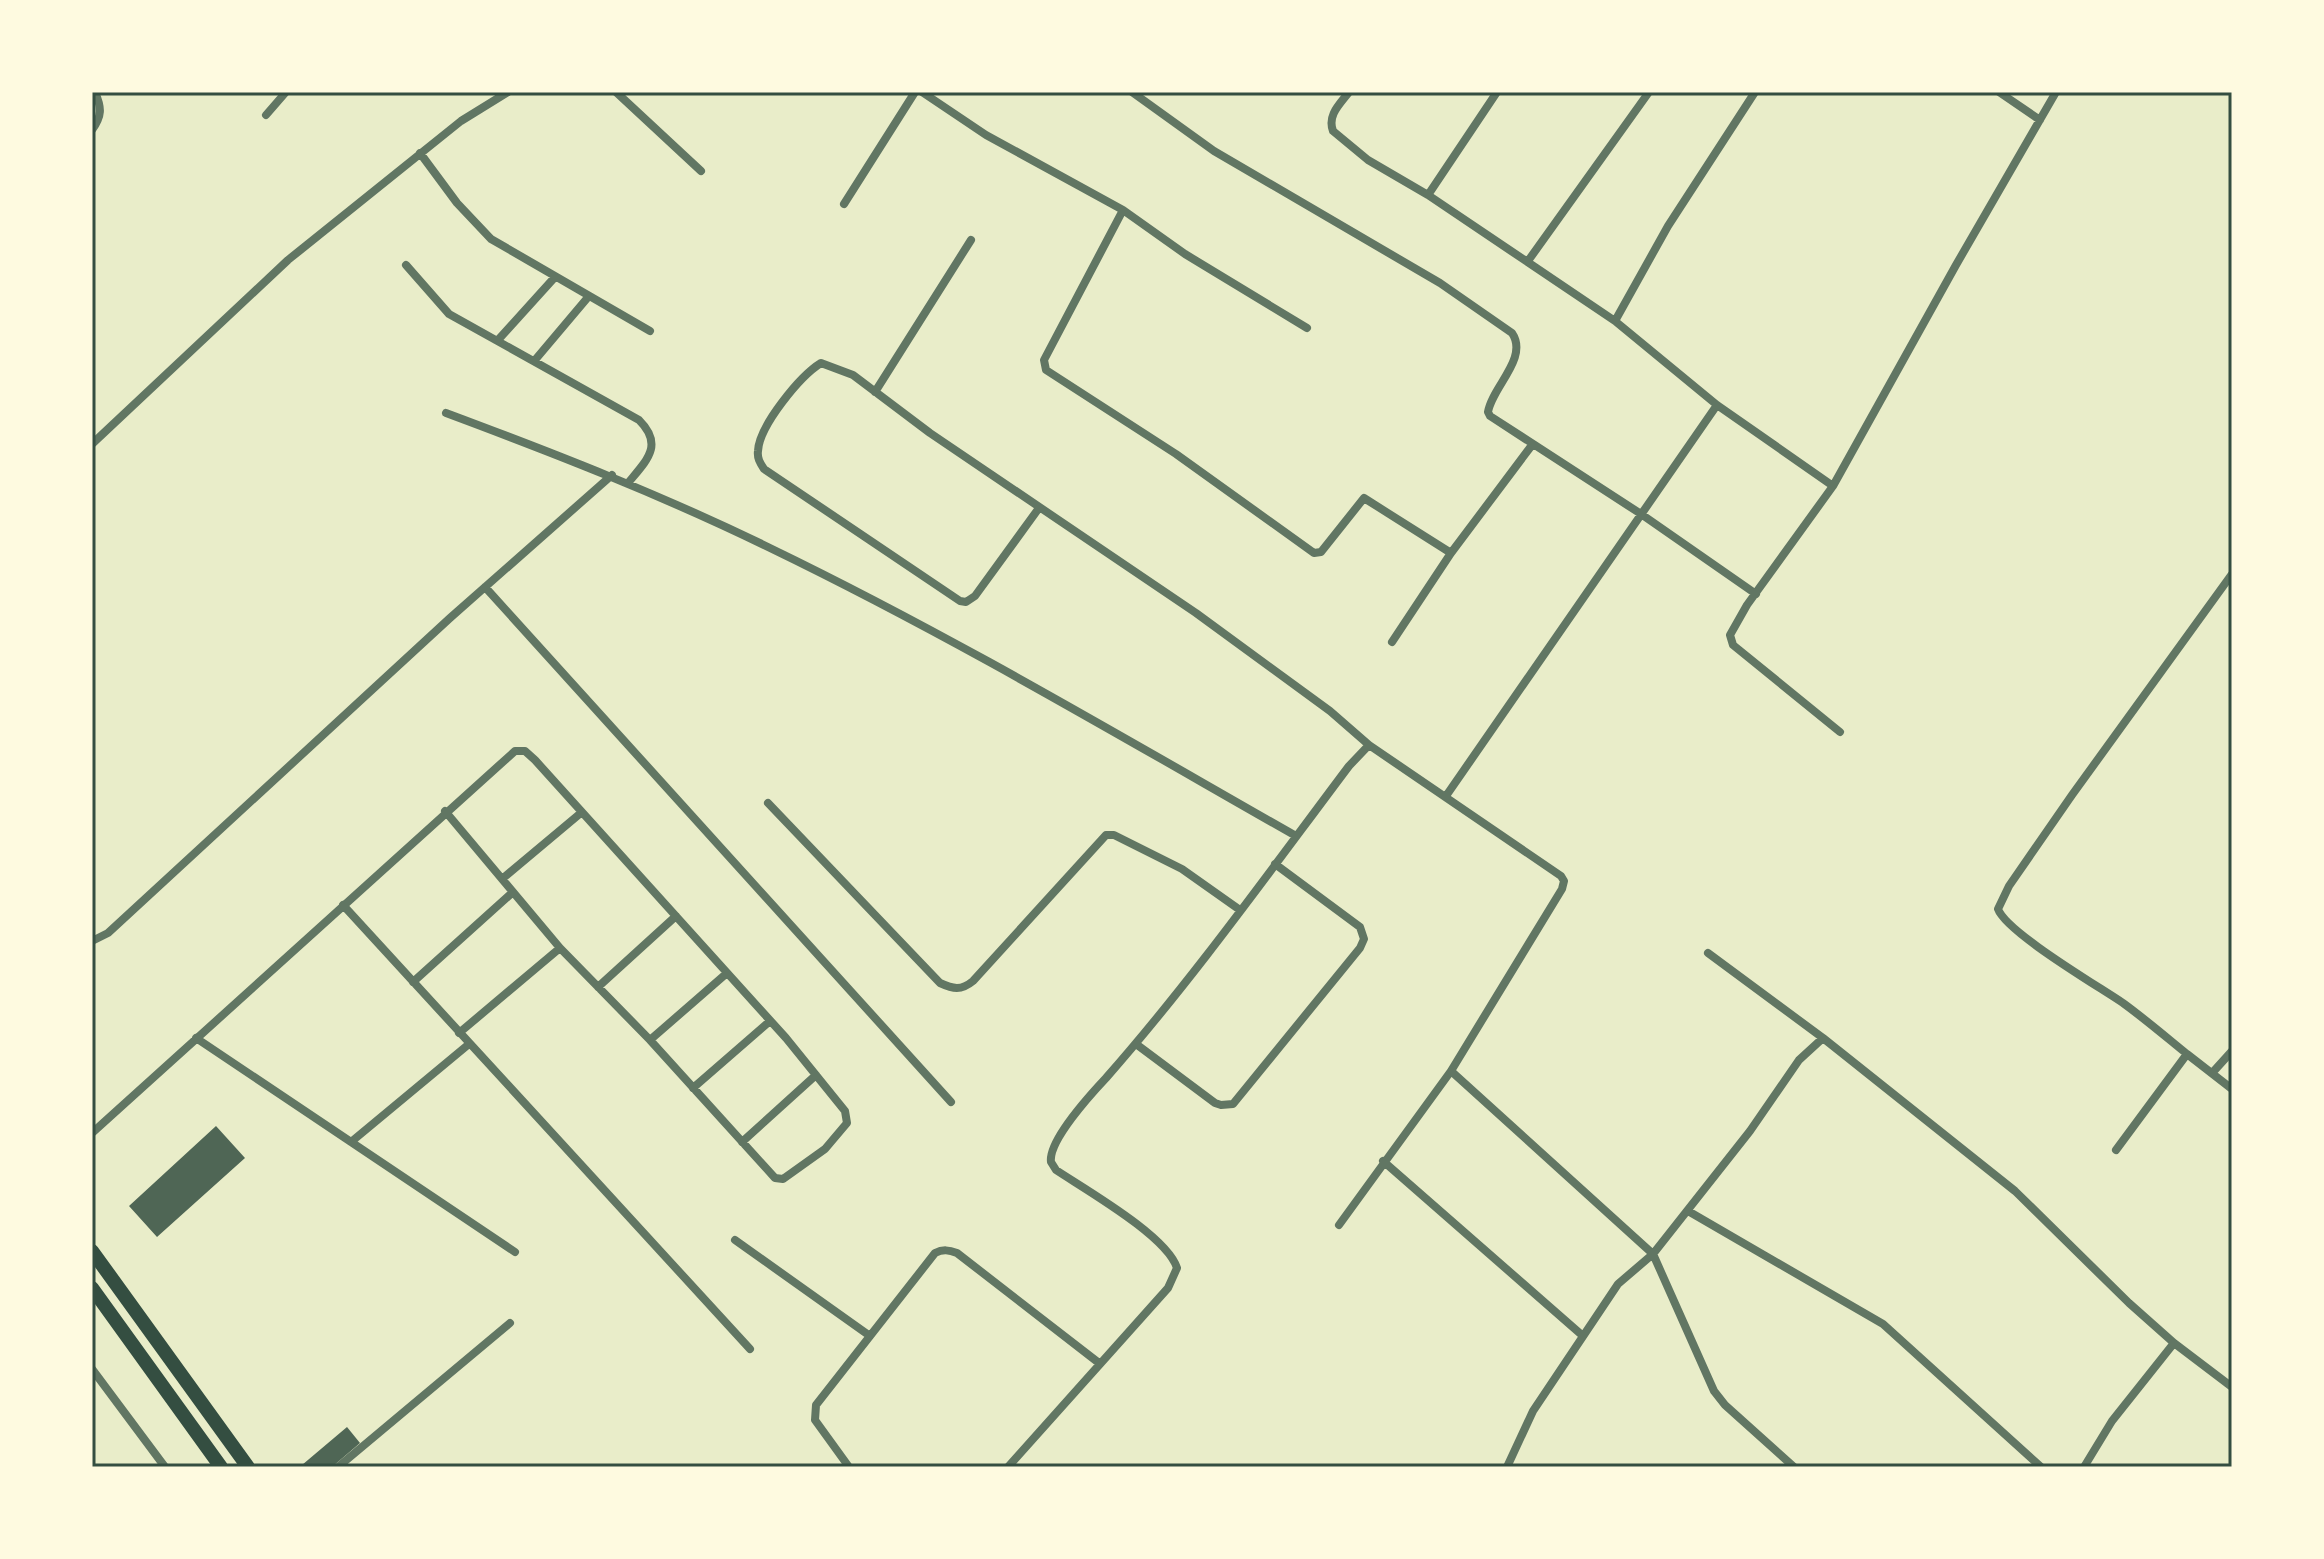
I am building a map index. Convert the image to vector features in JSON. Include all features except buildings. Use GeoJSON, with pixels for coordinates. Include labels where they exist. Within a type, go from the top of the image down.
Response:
{"type":"FeatureCollection","features":[{"type":"Feature","properties":{"kind":"highway"},"geometry":{"type":"LineString","coordinates":[[92,1251],[248,1467]]}},
{"type":"Feature","properties":{"kind":"highway"},"geometry":{"type":"LineString","coordinates":[[92,1288],[221,1467]]}},
{"type":"Feature","properties":{"kind":"street"},"geometry":{"type":"LineString","coordinates":[[92,130],[99,120],[102,106],[95,92]]}},
{"type":"Feature","properties":{"kind":"street"},"geometry":{"type":"LineString","coordinates":[[266,115],[286,92]]}},
{"type":"Feature","properties":{"kind":"street"},"geometry":{"type":"LineString","coordinates":[[92,444],[288,260],[461,121],[508,92]]}},
{"type":"Feature","properties":{"kind":"street"},"geometry":{"type":"LineString","coordinates":[[617,92],[701,171]]}},
{"type":"Feature","properties":{"kind":"street"},"geometry":{"type":"LineString","coordinates":[[844,204],[915,92]]}},
{"type":"Feature","properties":{"kind":"street"},"geometry":{"type":"LineString","coordinates":[[1132,92],[1214,151],[1440,283],[1512,333],[1517,342],[1516,355],[1490,401],[1488,412],[1493,418],[1641,514],[1756,594]]}},
{"type":"Feature","properties":{"kind":"street"},"geometry":{"type":"LineString","coordinates":[[1349,92],[1331,118],[1333,131],[1368,160],[1428,195],[1615,321],[1717,405],[1833,486]]}},
{"type":"Feature","properties":{"kind":"street"},"geometry":{"type":"LineString","coordinates":[[1428,195],[1497,92]]}},
{"type":"Feature","properties":{"kind":"street"},"geometry":{"type":"LineString","coordinates":[[1528,261],[1649,92]]}},
{"type":"Feature","properties":{"kind":"street"},"geometry":{"type":"LineString","coordinates":[[1615,321],[1668,226],[1755,92]]}},
{"type":"Feature","properties":{"kind":"street"},"geometry":{"type":"LineString","coordinates":[[1999,92],[2040,120]]}},
{"type":"Feature","properties":{"kind":"street"},"geometry":{"type":"LineString","coordinates":[[1840,732],[1731,643],[1731,632],[1833,486],[2056,92]]}},
{"type":"Feature","properties":{"kind":"street"},"geometry":{"type":"LineString","coordinates":[[927,93],[998,142],[1123,210],[1185,254],[1307,328]]}},
{"type":"Feature","properties":{"kind":"street"},"geometry":{"type":"LineString","coordinates":[[420,153],[478,228],[503,247],[650,331]]}},
{"type":"Feature","properties":{"kind":"street"},"geometry":{"type":"LineString","coordinates":[[1123,210],[1044,360],[1046,370],[1176,454],[1314,553],[1321,552],[1364,498],[1451,553]]}},
{"type":"Feature","properties":{"kind":"street"},"geometry":{"type":"LineString","coordinates":[[875,392],[971,240]]}},
{"type":"Feature","properties":{"kind":"street"},"geometry":{"type":"LineString","coordinates":[[406,265],[449,314],[639,420],[653,438],[647,459],[628,483]]}},
{"type":"Feature","properties":{"kind":"street"},"geometry":{"type":"LineString","coordinates":[[498,340],[555,277]]}},
{"type":"Feature","properties":{"kind":"street"},"geometry":{"type":"LineString","coordinates":[[535,360],[589,296]]}},
{"type":"Feature","properties":{"kind":"street"},"geometry":{"type":"LineString","coordinates":[[1039,508],[975,596],[966,602],[890,555],[764,469],[757,456],[765,429],[807,372],[821,363],[853,375],[1039,508],[1196,613],[1330,711],[1369,745],[1557,871],[1564,881],[1451,1071],[1339,1225]]}},
{"type":"Feature","properties":{"kind":"street"},"geometry":{"type":"LineString","coordinates":[[1446,796],[1717,405]]}},
{"type":"Feature","properties":{"kind":"street"},"geometry":{"type":"LineString","coordinates":[[446,413],[612,475],[769,547],[944,636],[1296,836]]}},
{"type":"Feature","properties":{"kind":"street"},"geometry":{"type":"LineString","coordinates":[[1392,642],[1451,553],[1532,445]]}},
{"type":"Feature","properties":{"kind":"street"},"geometry":{"type":"LineString","coordinates":[[92,941],[108,933],[485,587],[612,475]]}},
{"type":"Feature","properties":{"kind":"street"},"geometry":{"type":"LineString","coordinates":[[2232,574],[2072,795],[2009,886],[1998,909],[2002,917],[2027,938],[2124,1004],[2232,1089]]}},
{"type":"Feature","properties":{"kind":"street"},"geometry":{"type":"LineString","coordinates":[[485,587],[951,1102]]}},
{"type":"Feature","properties":{"kind":"street"},"geometry":{"type":"LineString","coordinates":[[1008,1467],[1168,1288],[1177,1268],[1174,1258],[1141,1228],[1056,1170],[1050,1156],[1053,1145],[1136,1044],[1349,766],[1369,745]]}},
{"type":"Feature","properties":{"kind":"street"},"geometry":{"type":"LineString","coordinates":[[92,1133],[445,811],[515,751],[525,751],[535,760],[770,1021],[845,1111],[848,1118],[845,1128],[825,1149],[780,1179],[775,1178],[650,1040],[560,948],[445,811]]}},
{"type":"Feature","properties":{"kind":"street"},"geometry":{"type":"LineString","coordinates":[[768,803],[940,983],[954,989],[973,981],[1106,835],[1114,835],[1182,869],[1240,910]]}},
{"type":"Feature","properties":{"kind":"street"},"geometry":{"type":"LineString","coordinates":[[502,879],[582,812]]}},
{"type":"Feature","properties":{"kind":"street"},"geometry":{"type":"LineString","coordinates":[[1136,1044],[1215,1103],[1233,1104],[1360,948],[1364,939],[1360,927],[1275,864]]}},
{"type":"Feature","properties":{"kind":"street"},"geometry":{"type":"LineString","coordinates":[[413,982],[513,892]]}},
{"type":"Feature","properties":{"kind":"street"},"geometry":{"type":"LineString","coordinates":[[343,905],[750,1349]]}},
{"type":"Feature","properties":{"kind":"street"},"geometry":{"type":"LineString","coordinates":[[598,987],[676,916]]}},
{"type":"Feature","properties":{"kind":"street"},"geometry":{"type":"LineString","coordinates":[[459,1033],[560,948]]}},
{"type":"Feature","properties":{"kind":"street"},"geometry":{"type":"LineString","coordinates":[[1708,953],[1823,1038],[2015,1191],[2129,1303],[2174,1343],[2232,1387]]}},
{"type":"Feature","properties":{"kind":"street"},"geometry":{"type":"LineString","coordinates":[[650,1040],[727,973]]}},
{"type":"Feature","properties":{"kind":"street"},"geometry":{"type":"LineString","coordinates":[[693,1088],[770,1021]]}},
{"type":"Feature","properties":{"kind":"street"},"geometry":{"type":"LineString","coordinates":[[196,1038],[515,1252]]}},
{"type":"Feature","properties":{"kind":"street"},"geometry":{"type":"LineString","coordinates":[[1507,1467],[1533,1411],[1618,1284],[1653,1254],[1750,1131],[1799,1060],[1823,1038]]}},
{"type":"Feature","properties":{"kind":"street"},"geometry":{"type":"LineString","coordinates":[[351,1142],[469,1044]]}},
{"type":"Feature","properties":{"kind":"street"},"geometry":{"type":"LineString","coordinates":[[2213,1072],[2232,1051]]}},
{"type":"Feature","properties":{"kind":"street"},"geometry":{"type":"LineString","coordinates":[[2116,1150],[2187,1054]]}},
{"type":"Feature","properties":{"kind":"street"},"geometry":{"type":"LineString","coordinates":[[1451,1071],[1653,1254],[1714,1391],[1725,1405],[1794,1467]]}},
{"type":"Feature","properties":{"kind":"street"},"geometry":{"type":"LineString","coordinates":[[742,1142],[816,1075]]}},
{"type":"Feature","properties":{"kind":"street"},"geometry":{"type":"LineString","coordinates":[[1383,1161],[1583,1336]]}},
{"type":"Feature","properties":{"kind":"street"},"geometry":{"type":"LineString","coordinates":[[1688,1211],[1883,1324],[2041,1467]]}},
{"type":"Feature","properties":{"kind":"street"},"geometry":{"type":"LineString","coordinates":[[735,1240],[870,1336]]}},
{"type":"Feature","properties":{"kind":"street"},"geometry":{"type":"LineString","coordinates":[[849,1467],[815,1420],[816,1405],[935,1253],[949,1250],[1099,1363]]}},
{"type":"Feature","properties":{"kind":"street"},"geometry":{"type":"LineString","coordinates":[[338,1467],[510,1323]]}},
{"type":"Feature","properties":{"kind":"street"},"geometry":{"type":"LineString","coordinates":[[2084,1467],[2112,1421],[2174,1343]]}},
{"type":"Feature","properties":{"kind":"street"},"geometry":{"type":"LineString","coordinates":[[92,1369],[165,1467]]}}]}
